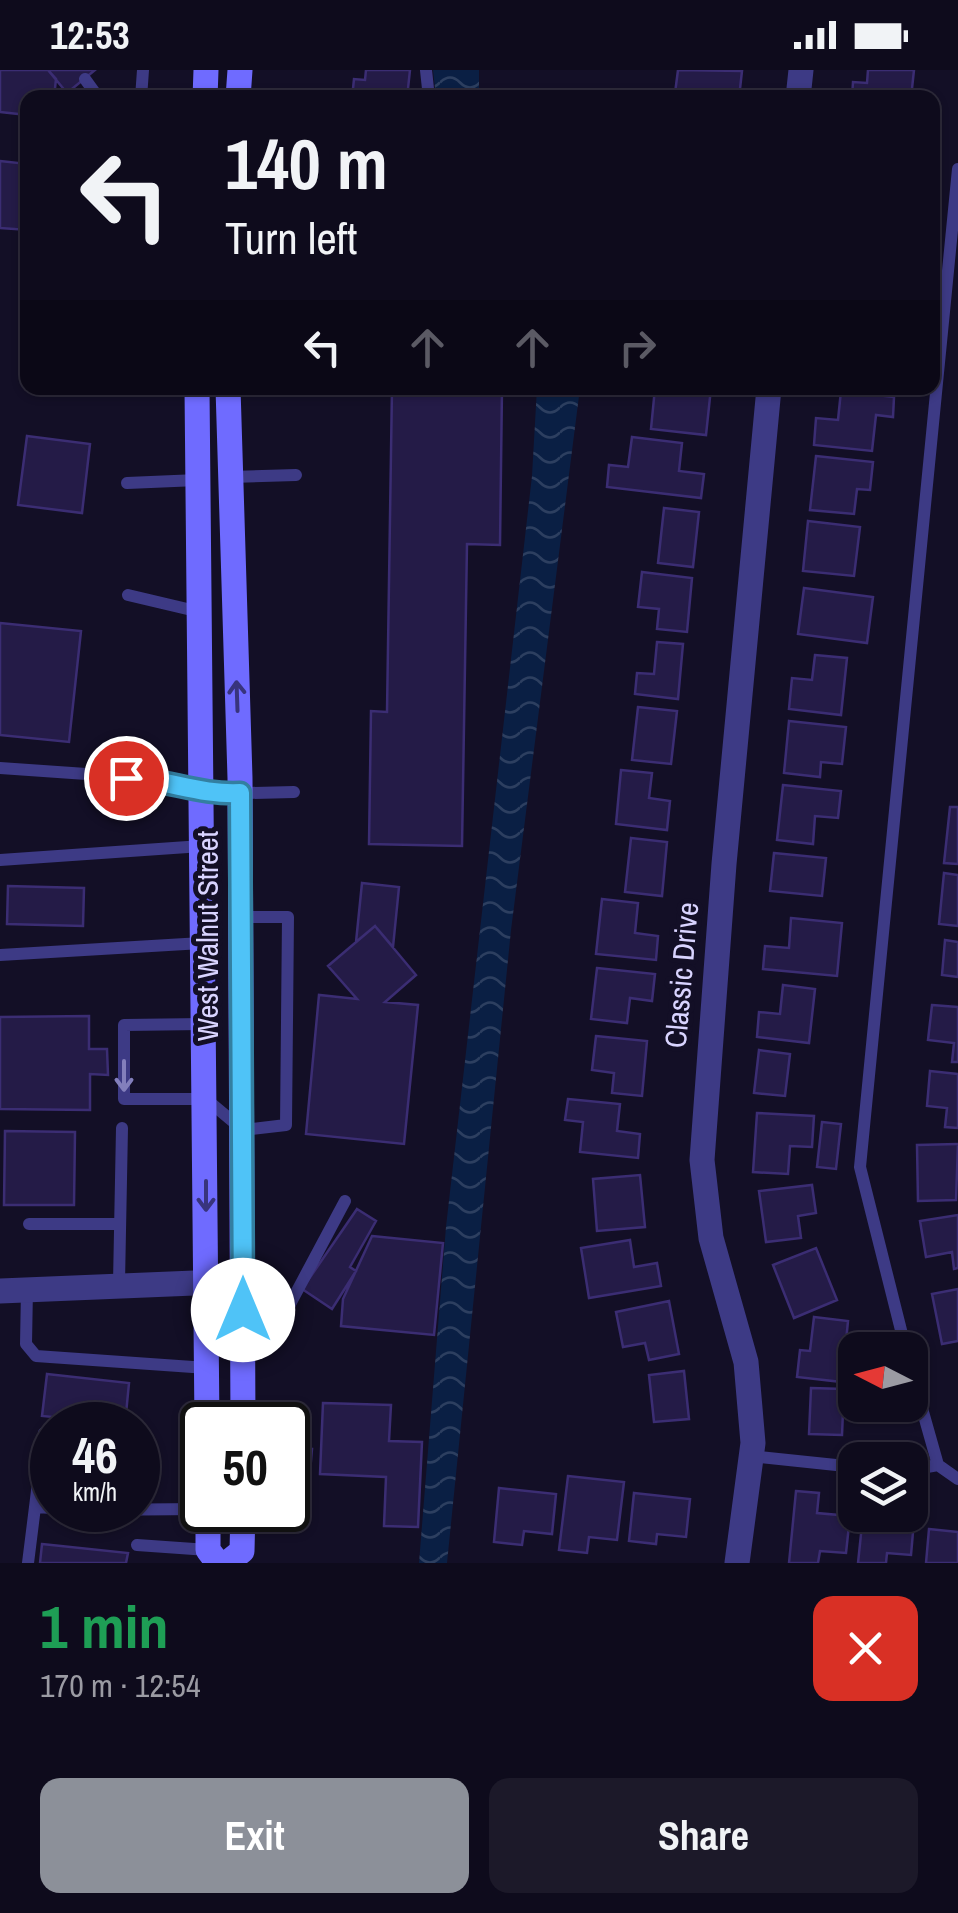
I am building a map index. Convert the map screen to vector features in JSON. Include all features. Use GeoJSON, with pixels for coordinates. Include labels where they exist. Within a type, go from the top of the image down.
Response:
{"type":"FeatureCollection","features":[{"type":"Feature","properties":{"kind":"main road","name":"West Walnut Street"},"geometry":{"type":"LineString","coordinates":[[201,395],[198,480],[207,1402]]}},
{"type":"Feature","properties":{"kind":"main road"},"geometry":{"type":"LineString","coordinates":[[202,395],[208,460],[216,474],[230,477]]}},
{"type":"Feature","properties":{"kind":"main road","name":"West Walnut Street"},"geometry":{"type":"LineString","coordinates":[[228,395],[240,793],[243,1402]]}},
{"type":"Feature","properties":{"kind":"main road"},"geometry":{"type":"LineString","coordinates":[[198,480],[206,498],[210,527],[211,599],[235,626]]}},
{"type":"Feature","properties":{"kind":"main road"},"geometry":{"type":"LineString","coordinates":[[211,1532],[218,1558],[242,1551],[242,1532]]}},
{"type":"Feature","properties":{"kind":"street","name":"Classic Drive"},"geometry":{"type":"LineString","coordinates":[[737,1563],[751,1456],[746,1362],[711,1238],[702,1160],[720,903],[768,395]]}},
{"type":"Feature","properties":{"kind":"street"},"geometry":{"type":"LineString","coordinates":[[0,1290],[243,1281]]}},
{"type":"Feature","properties":{"kind":"lane"},"geometry":{"type":"LineString","coordinates":[[131,70],[142,83]]}},
{"type":"Feature","properties":{"kind":"lane"},"geometry":{"type":"LineString","coordinates":[[85,78],[94,90]]}},
{"type":"Feature","properties":{"kind":"lane"},"geometry":{"type":"LineString","coordinates":[[940,352],[958,169]]}},
{"type":"Feature","properties":{"kind":"lane"},"geometry":{"type":"LineString","coordinates":[[902,1332],[860,1166],[936,395]]}},
{"type":"Feature","properties":{"kind":"lane"},"geometry":{"type":"LineString","coordinates":[[230,477],[296,475]]}},
{"type":"Feature","properties":{"kind":"lane"},"geometry":{"type":"LineString","coordinates":[[127,483],[198,480]]}},
{"type":"Feature","properties":{"kind":"lane"},"geometry":{"type":"LineString","coordinates":[[128,595],[200,612]]}},
{"type":"Feature","properties":{"kind":"lane"},"geometry":{"type":"LineString","coordinates":[[0,768],[158,778],[203,794],[294,792]]}},
{"type":"Feature","properties":{"kind":"lane"},"geometry":{"type":"LineString","coordinates":[[0,860],[204,846]]}},
{"type":"Feature","properties":{"kind":"lane"},"geometry":{"type":"LineString","coordinates":[[206,1024],[124,1025],[124,1099],[206,1098],[243,1130],[286,1125],[288,917],[241,917]]}},
{"type":"Feature","properties":{"kind":"lane"},"geometry":{"type":"LineString","coordinates":[[0,954],[205,943]]}},
{"type":"Feature","properties":{"kind":"lane"},"geometry":{"type":"LineString","coordinates":[[119,1283],[122,1128]]}},
{"type":"Feature","properties":{"kind":"lane"},"geometry":{"type":"LineString","coordinates":[[243,1339],[272,1338],[345,1200]]}},
{"type":"Feature","properties":{"kind":"lane"},"geometry":{"type":"LineString","coordinates":[[29,1224],[120,1224]]}},
{"type":"Feature","properties":{"kind":"lane"},"geometry":{"type":"LineString","coordinates":[[27,1289],[26,1344],[36,1356],[207,1368]]}},
{"type":"Feature","properties":{"kind":"lane"},"geometry":{"type":"LineString","coordinates":[[926,1422],[938,1465],[958,1479]]}},
{"type":"Feature","properties":{"kind":"lane"},"geometry":{"type":"LineString","coordinates":[[751,1456],[838,1465]]}},
{"type":"Feature","properties":{"kind":"lane"},"geometry":{"type":"LineString","coordinates":[[928,1467],[938,1465]]}},
{"type":"Feature","properties":{"kind":"lane"},"geometry":{"type":"LineString","coordinates":[[28,1563],[32,1532]]}},
{"type":"Feature","properties":{"kind":"lane"},"geometry":{"type":"LineString","coordinates":[[137,1545],[218,1558]]}},
{"type":"Feature","properties":{"kind":"water"},"geometry":{"type":"Polygon","coordinates":[[[433,70],[479,70],[479,90],[435,90],[433,70]]]}},
{"type":"Feature","properties":{"kind":"water"},"geometry":{"type":"Polygon","coordinates":[[[537,395],[579,395],[511,930],[447,1563],[419,1563],[446,1227],[532,476],[537,395]]]}},
{"type":"Feature","properties":{"kind":"building"},"geometry":{"type":"Polygon","coordinates":[[[0,70],[48,70],[56,79],[55,90],[20,90],[20,114],[0,112],[0,70]]]}},
{"type":"Feature","properties":{"kind":"building"},"geometry":{"type":"Polygon","coordinates":[[[48,70],[95,70],[71,90],[65,90],[48,70]]]}},
{"type":"Feature","properties":{"kind":"building"},"geometry":{"type":"Polygon","coordinates":[[[366,70],[410,70],[408,90],[353,90],[354,79],[365,80],[366,70]]]}},
{"type":"Feature","properties":{"kind":"building"},"geometry":{"type":"Polygon","coordinates":[[[678,70],[742,71],[740,90],[675,90],[678,70]]]}},
{"type":"Feature","properties":{"kind":"building"},"geometry":{"type":"Polygon","coordinates":[[[868,70],[914,70],[912,90],[852,90],[853,82],[867,83],[868,70]]]}},
{"type":"Feature","properties":{"kind":"building"},"geometry":{"type":"Polygon","coordinates":[[[0,161],[20,163],[20,229],[0,228],[0,161]]]}},
{"type":"Feature","properties":{"kind":"building"},"geometry":{"type":"Polygon","coordinates":[[[392,395],[502,395],[500,545],[467,544],[462,846],[369,844],[371,711],[387,712],[392,395]]]}},
{"type":"Feature","properties":{"kind":"building"},"geometry":{"type":"Polygon","coordinates":[[[654,395],[710,395],[706,435],[651,429],[654,395]]]}},
{"type":"Feature","properties":{"kind":"building"},"geometry":{"type":"Polygon","coordinates":[[[841,395],[894,397],[893,417],[876,415],[872,451],[814,445],[816,418],[838,420],[841,395]]]}},
{"type":"Feature","properties":{"kind":"building"},"geometry":{"type":"Polygon","coordinates":[[[27,436],[90,444],[82,513],[18,505],[27,436]]]}},
{"type":"Feature","properties":{"kind":"building"},"geometry":{"type":"Polygon","coordinates":[[[632,437],[682,443],[679,471],[704,474],[701,498],[607,487],[609,465],[628,467],[632,437]]]}},
{"type":"Feature","properties":{"kind":"building"},"geometry":{"type":"Polygon","coordinates":[[[816,456],[873,462],[870,490],[857,489],[854,514],[810,510],[816,456]]]}},
{"type":"Feature","properties":{"kind":"building"},"geometry":{"type":"Polygon","coordinates":[[[664,508],[699,512],[693,567],[658,563],[664,508]]]}},
{"type":"Feature","properties":{"kind":"building"},"geometry":{"type":"Polygon","coordinates":[[[808,521],[860,527],[854,576],[803,571],[808,521]]]}},
{"type":"Feature","properties":{"kind":"building"},"geometry":{"type":"Polygon","coordinates":[[[642,572],[692,578],[687,632],[657,629],[659,609],[638,607],[642,572]]]}},
{"type":"Feature","properties":{"kind":"building"},"geometry":{"type":"Polygon","coordinates":[[[804,588],[873,597],[867,643],[798,634],[804,588]]]}},
{"type":"Feature","properties":{"kind":"building"},"geometry":{"type":"Polygon","coordinates":[[[0,623],[81,631],[69,742],[0,735],[0,623]]]}},
{"type":"Feature","properties":{"kind":"building"},"geometry":{"type":"Polygon","coordinates":[[[657,642],[683,644],[678,699],[635,694],[637,673],[654,674],[657,642]]]}},
{"type":"Feature","properties":{"kind":"building"},"geometry":{"type":"Polygon","coordinates":[[[815,655],[847,658],[841,715],[789,709],[792,678],[812,680],[815,655]]]}},
{"type":"Feature","properties":{"kind":"building"},"geometry":{"type":"Polygon","coordinates":[[[638,707],[677,711],[671,764],[632,760],[638,707]]]}},
{"type":"Feature","properties":{"kind":"building"},"geometry":{"type":"Polygon","coordinates":[[[789,721],[846,727],[842,764],[821,762],[820,777],[784,773],[789,721]]]}},
{"type":"Feature","properties":{"kind":"building"},"geometry":{"type":"Polygon","coordinates":[[[621,770],[652,773],[649,798],[670,801],[667,830],[616,824],[621,770]]]}},
{"type":"Feature","properties":{"kind":"building"},"geometry":{"type":"Polygon","coordinates":[[[783,785],[841,791],[838,818],[815,816],[813,844],[777,840],[783,785]]]}},
{"type":"Feature","properties":{"kind":"building"},"geometry":{"type":"Polygon","coordinates":[[[950,807],[958,807],[958,864],[944,863],[950,807]]]}},
{"type":"Feature","properties":{"kind":"building"},"geometry":{"type":"Polygon","coordinates":[[[631,838],[667,842],[662,896],[625,892],[631,838]]]}},
{"type":"Feature","properties":{"kind":"building"},"geometry":{"type":"Polygon","coordinates":[[[774,853],[826,858],[822,896],[770,891],[774,853]]]}},
{"type":"Feature","properties":{"kind":"building"},"geometry":{"type":"Polygon","coordinates":[[[944,873],[958,875],[958,926],[939,924],[944,873]]]}},
{"type":"Feature","properties":{"kind":"building"},"geometry":{"type":"Polygon","coordinates":[[[362,883],[399,887],[393,947],[375,926],[356,942],[362,883]]]}},
{"type":"Feature","properties":{"kind":"building"},"geometry":{"type":"Polygon","coordinates":[[[8,886],[84,888],[83,926],[7,924],[8,886]]]}},
{"type":"Feature","properties":{"kind":"building"},"geometry":{"type":"Polygon","coordinates":[[[602,899],[638,903],[635,933],[658,936],[656,960],[596,954],[602,899]]]}},
{"type":"Feature","properties":{"kind":"building"},"geometry":{"type":"Polygon","coordinates":[[[791,918],[842,923],[837,976],[763,969],[765,946],[789,948],[791,918]]]}},
{"type":"Feature","properties":{"kind":"building"},"geometry":{"type":"Polygon","coordinates":[[[375,926],[416,975],[385,1002],[418,1005],[404,1144],[306,1134],[319,995],[357,999],[328,966],[375,926]]]}},
{"type":"Feature","properties":{"kind":"building"},"geometry":{"type":"Polygon","coordinates":[[[945,940],[958,942],[958,977],[942,975],[945,940]]]}},
{"type":"Feature","properties":{"kind":"building"},"geometry":{"type":"Polygon","coordinates":[[[597,968],[655,974],[652,1001],[630,998],[627,1023],[591,1019],[597,968]]]}},
{"type":"Feature","properties":{"kind":"building"},"geometry":{"type":"Polygon","coordinates":[[[783,985],[815,989],[809,1043],[757,1037],[759,1012],[780,1014],[783,985]]]}},
{"type":"Feature","properties":{"kind":"building"},"geometry":{"type":"Polygon","coordinates":[[[932,1005],[958,1007],[958,1062],[952,1062],[954,1043],[928,1040],[932,1005]]]}},
{"type":"Feature","properties":{"kind":"building"},"geometry":{"type":"Polygon","coordinates":[[[89,1016],[89,1049],[107,1049],[108,1075],[90,1074],[90,1110],[0,1109],[0,1017],[89,1016]]]}},
{"type":"Feature","properties":{"kind":"building"},"geometry":{"type":"Polygon","coordinates":[[[596,1036],[647,1041],[642,1096],[612,1093],[614,1073],[592,1070],[596,1036]]]}},
{"type":"Feature","properties":{"kind":"building"},"geometry":{"type":"Polygon","coordinates":[[[759,1050],[790,1054],[785,1096],[754,1093],[759,1050]]]}},
{"type":"Feature","properties":{"kind":"building"},"geometry":{"type":"Polygon","coordinates":[[[930,1071],[958,1074],[958,1128],[945,1127],[947,1108],[927,1106],[930,1071]]]}},
{"type":"Feature","properties":{"kind":"building"},"geometry":{"type":"Polygon","coordinates":[[[568,1099],[620,1104],[617,1131],[640,1134],[638,1158],[580,1152],[583,1122],[565,1120],[568,1099]]]}},
{"type":"Feature","properties":{"kind":"building"},"geometry":{"type":"Polygon","coordinates":[[[757,1113],[814,1116],[812,1147],[790,1146],[788,1174],[753,1172],[757,1113]]]}},
{"type":"Feature","properties":{"kind":"building"},"geometry":{"type":"Polygon","coordinates":[[[822,1122],[841,1124],[836,1169],[817,1167],[822,1122]]]}},
{"type":"Feature","properties":{"kind":"building"},"geometry":{"type":"Polygon","coordinates":[[[5,1131],[75,1132],[74,1205],[4,1205],[5,1131]]]}},
{"type":"Feature","properties":{"kind":"building"},"geometry":{"type":"Polygon","coordinates":[[[958,1144],[956,1200],[918,1201],[917,1145],[958,1144]]]}},
{"type":"Feature","properties":{"kind":"building"},"geometry":{"type":"Polygon","coordinates":[[[640,1175],[645,1227],[597,1231],[593,1179],[640,1175]]]}},
{"type":"Feature","properties":{"kind":"building"},"geometry":{"type":"Polygon","coordinates":[[[812,1185],[816,1213],[798,1216],[801,1238],[766,1242],[759,1191],[812,1185]]]}},
{"type":"Feature","properties":{"kind":"building"},"geometry":{"type":"Polygon","coordinates":[[[357,1209],[376,1221],[350,1267],[356,1271],[332,1309],[302,1289],[357,1209]]]}},
{"type":"Feature","properties":{"kind":"building"},"geometry":{"type":"Polygon","coordinates":[[[958,1215],[958,1268],[954,1269],[952,1252],[926,1257],[920,1221],[958,1215]]]}},
{"type":"Feature","properties":{"kind":"building"},"geometry":{"type":"Polygon","coordinates":[[[372,1236],[443,1243],[434,1335],[341,1326],[343,1299],[372,1236]]]}},
{"type":"Feature","properties":{"kind":"building"},"geometry":{"type":"Polygon","coordinates":[[[630,1240],[634,1267],[657,1263],[661,1286],[589,1298],[581,1248],[630,1240]]]}},
{"type":"Feature","properties":{"kind":"building"},"geometry":{"type":"Polygon","coordinates":[[[816,1248],[837,1300],[794,1318],[773,1265],[816,1248]]]}},
{"type":"Feature","properties":{"kind":"building"},"geometry":{"type":"Polygon","coordinates":[[[958,1289],[958,1341],[942,1344],[932,1294],[958,1289]]]}},
{"type":"Feature","properties":{"kind":"building"},"geometry":{"type":"Polygon","coordinates":[[[669,1301],[679,1354],[649,1360],[645,1343],[623,1347],[616,1312],[669,1301]]]}},
{"type":"Feature","properties":{"kind":"building"},"geometry":{"type":"Polygon","coordinates":[[[814,1317],[848,1321],[847,1332],[838,1332],[838,1382],[797,1377],[800,1350],[810,1351],[814,1317]]]}},
{"type":"Feature","properties":{"kind":"building"},"geometry":{"type":"Polygon","coordinates":[[[684,1371],[689,1419],[654,1422],[649,1375],[684,1371]]]}},
{"type":"Feature","properties":{"kind":"building"},"geometry":{"type":"Polygon","coordinates":[[[47,1374],[129,1383],[127,1402],[44,1402],[47,1374]]]}},
{"type":"Feature","properties":{"kind":"building"},"geometry":{"type":"Polygon","coordinates":[[[811,1388],[838,1389],[842,1435],[809,1434],[811,1388]]]}},
{"type":"Feature","properties":{"kind":"building"},"geometry":{"type":"Polygon","coordinates":[[[323,1403],[391,1405],[389,1441],[422,1442],[418,1527],[384,1526],[386,1477],[320,1474],[323,1403]]]}},
{"type":"Feature","properties":{"kind":"building"},"geometry":{"type":"Polygon","coordinates":[[[568,1476],[624,1482],[617,1540],[589,1537],[587,1553],[559,1550],[568,1476]]]}},
{"type":"Feature","properties":{"kind":"building"},"geometry":{"type":"Polygon","coordinates":[[[499,1488],[556,1494],[552,1534],[524,1531],[522,1545],[494,1542],[499,1488]]]}},
{"type":"Feature","properties":{"kind":"building"},"geometry":{"type":"Polygon","coordinates":[[[796,1491],[819,1493],[817,1513],[838,1515],[838,1532],[848,1532],[846,1553],[820,1551],[818,1563],[789,1563],[796,1491]]]}},
{"type":"Feature","properties":{"kind":"building"},"geometry":{"type":"Polygon","coordinates":[[[634,1493],[690,1499],[686,1537],[657,1534],[656,1544],[629,1541],[634,1493]]]}},
{"type":"Feature","properties":{"kind":"building"},"geometry":{"type":"Polygon","coordinates":[[[929,1529],[958,1532],[958,1563],[926,1563],[929,1529]]]}},
{"type":"Feature","properties":{"kind":"building"},"geometry":{"type":"Polygon","coordinates":[[[861,1532],[913,1532],[911,1555],[887,1553],[886,1563],[858,1563],[861,1532]]]}},
{"type":"Feature","properties":{"kind":"building"},"geometry":{"type":"Polygon","coordinates":[[[42,1544],[128,1553],[126,1563],[40,1563],[42,1544]]]}},
{"type":"Feature","properties":{"kind":"route"},"geometry":{"type":"LineString","coordinates":[[126,778],[158,778],[203,794],[240,793],[243,1310]]}}]}
